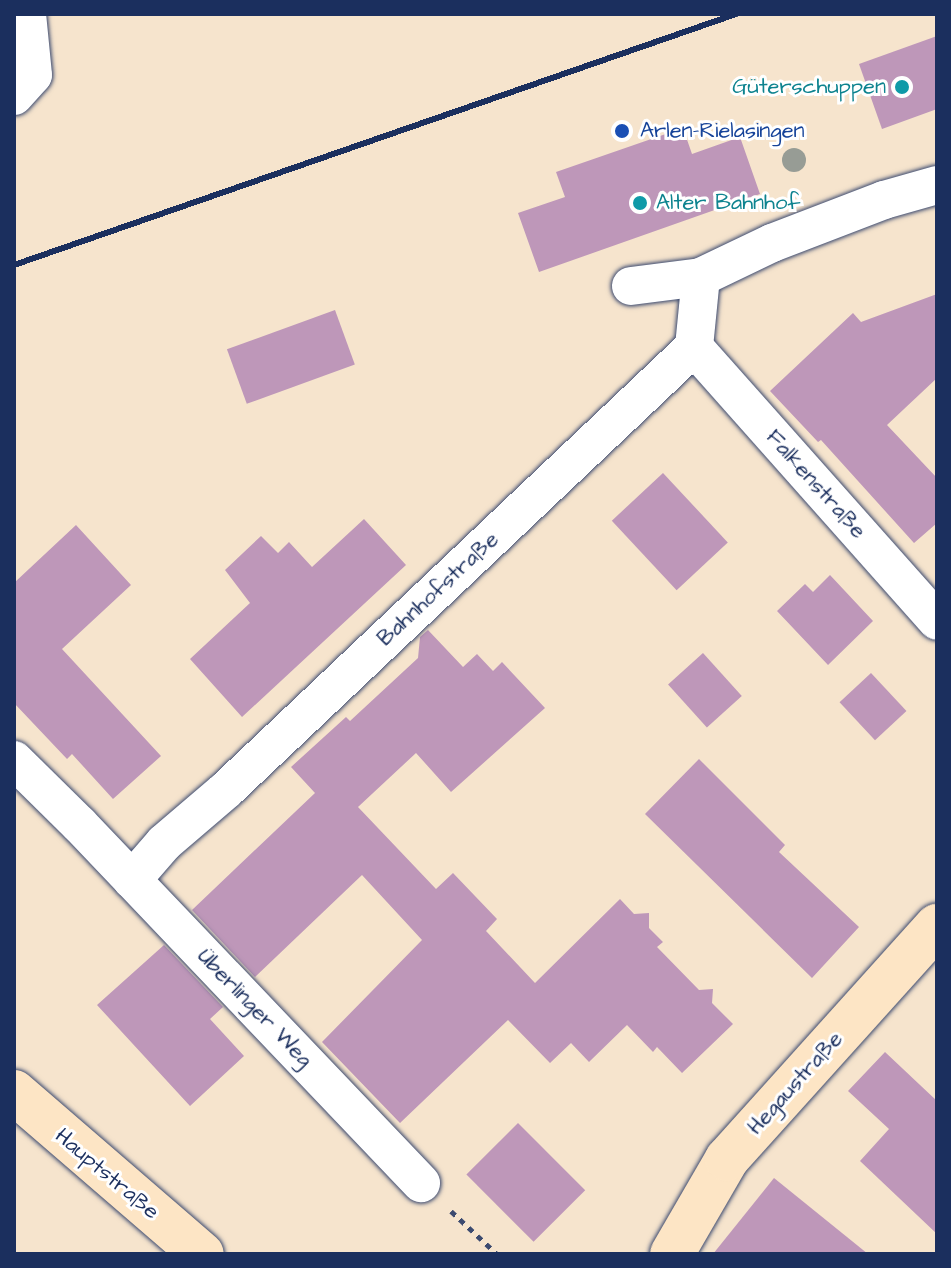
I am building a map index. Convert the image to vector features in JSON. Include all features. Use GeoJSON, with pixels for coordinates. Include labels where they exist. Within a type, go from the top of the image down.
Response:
{"type":"FeatureCollection","features":[{"type":"Feature","properties":{"kind":"main road","name":"Hegaustraße"},"geometry":{"type":"LineString","coordinates":[[672,1254],[727,1159],[937,926]]}},
{"type":"Feature","properties":{"kind":"main road","name":"Hauptstraße"},"geometry":{"type":"LineString","coordinates":[[14,1092],[202,1254]]}},
{"type":"Feature","properties":{"kind":"street"},"geometry":{"type":"LineString","coordinates":[[14,96],[33,75],[27,14]]}},
{"type":"Feature","properties":{"kind":"street"},"geometry":{"type":"LineString","coordinates":[[631,286],[701,277],[772,243],[884,200],[937,185]]}},
{"type":"Feature","properties":{"kind":"street"},"geometry":{"type":"LineString","coordinates":[[694,347],[701,277]]}},
{"type":"Feature","properties":{"kind":"street","name":"Falkenstraße"},"geometry":{"type":"LineString","coordinates":[[694,347],[937,621]]}},
{"type":"Feature","properties":{"kind":"street","name":"Bahnhofstraße"},"geometry":{"type":"LineString","coordinates":[[132,880],[164,843],[226,790],[694,347]]}},
{"type":"Feature","properties":{"kind":"street","name":"Überlinger Weg"},"geometry":{"type":"LineString","coordinates":[[14,760],[421,1183]]}},
{"type":"Feature","properties":{"kind":"path"},"geometry":{"type":"LineString","coordinates":[[421,1183],[497,1254]]}},
{"type":"Feature","properties":{"kind":"building","name":"Güterschuppen"},"geometry":{"type":"Polygon","coordinates":[[[937,36],[937,109],[882,129],[859,64],[937,36]]]}},
{"type":"Feature","properties":{"kind":"building","name":"Alter Bahnhof"},"geometry":{"type":"Polygon","coordinates":[[[683,128],[692,154],[740,137],[760,194],[539,272],[518,213],[565,197],[556,172],[683,128]]]}},
{"type":"Feature","properties":{"kind":"building"},"geometry":{"type":"Polygon","coordinates":[[[937,294],[937,378],[887,425],[937,478],[937,523],[914,543],[821,440],[818,442],[770,391],[853,313],[861,322],[937,294]]]}},
{"type":"Feature","properties":{"kind":"building"},"geometry":{"type":"Polygon","coordinates":[[[335,310],[355,365],[247,404],[227,349],[335,310]]]}},
{"type":"Feature","properties":{"kind":"building"},"geometry":{"type":"Polygon","coordinates":[[[663,473],[728,542],[677,590],[612,521],[663,473]]]}},
{"type":"Feature","properties":{"kind":"building"},"geometry":{"type":"Polygon","coordinates":[[[364,519],[406,565],[242,717],[190,659],[250,603],[225,570],[261,536],[278,553],[289,542],[312,567],[364,519]]]}},
{"type":"Feature","properties":{"kind":"building"},"geometry":{"type":"Polygon","coordinates":[[[76,525],[131,585],[62,649],[161,756],[113,799],[72,754],[67,759],[14,703],[14,583],[76,525]]]}},
{"type":"Feature","properties":{"kind":"building"},"geometry":{"type":"Polygon","coordinates":[[[830,575],[873,621],[828,665],[777,611],[805,584],[813,592],[830,575]]]}},
{"type":"Feature","properties":{"kind":"building"},"geometry":{"type":"Polygon","coordinates":[[[428,630],[463,667],[477,654],[493,671],[502,662],[545,708],[451,792],[416,753],[358,807],[436,889],[453,873],[497,919],[486,931],[535,983],[620,899],[634,914],[649,913],[649,928],[663,942],[657,947],[699,990],[713,989],[712,1003],[733,1024],[682,1073],[657,1047],[653,1052],[627,1025],[589,1062],[571,1043],[550,1063],[508,1020],[400,1123],[322,1042],[422,940],[362,875],[255,977],[192,910],[315,793],[291,767],[346,717],[350,721],[418,658],[420,637],[428,630]]]}},
{"type":"Feature","properties":{"kind":"building"},"geometry":{"type":"Polygon","coordinates":[[[703,653],[742,696],[707,728],[668,684],[703,653]]]}},
{"type":"Feature","properties":{"kind":"building"},"geometry":{"type":"Polygon","coordinates":[[[871,673],[906,711],[875,740],[840,702],[871,673]]]}},
{"type":"Feature","properties":{"kind":"building"},"geometry":{"type":"Polygon","coordinates":[[[699,759],[785,845],[779,852],[859,927],[812,978],[645,814],[699,759]]]}},
{"type":"Feature","properties":{"kind":"building"},"geometry":{"type":"Polygon","coordinates":[[[164,945],[223,1007],[210,1019],[244,1056],[190,1106],[97,1005],[164,945]]]}},
{"type":"Feature","properties":{"kind":"building"},"geometry":{"type":"Polygon","coordinates":[[[885,1052],[937,1101],[937,1234],[860,1161],[889,1129],[848,1091],[885,1052]]]}},
{"type":"Feature","properties":{"kind":"building"},"geometry":{"type":"Polygon","coordinates":[[[518,1123],[585,1190],[534,1242],[466,1175],[518,1123]]]}},
{"type":"Feature","properties":{"kind":"building"},"geometry":{"type":"Polygon","coordinates":[[[774,1178],[868,1254],[713,1254],[774,1178]]]}},
{"type":"Feature","properties":{"kind":"railway"},"geometry":{"type":"LineString","coordinates":[[14,265],[736,14]]}},
{"type":"Feature","properties":{"kind":"place","name":"Güterschuppen"},"geometry":{"type":"Point","coordinates":[902,87]}},
{"type":"Feature","properties":{"kind":"place","name":"Arlen-Rielasingen"},"geometry":{"type":"Point","coordinates":[622,131]}},
{"type":"Feature","properties":{"kind":"place","name":"Alter Bahnhof"},"geometry":{"type":"Point","coordinates":[640,203]}}]}
